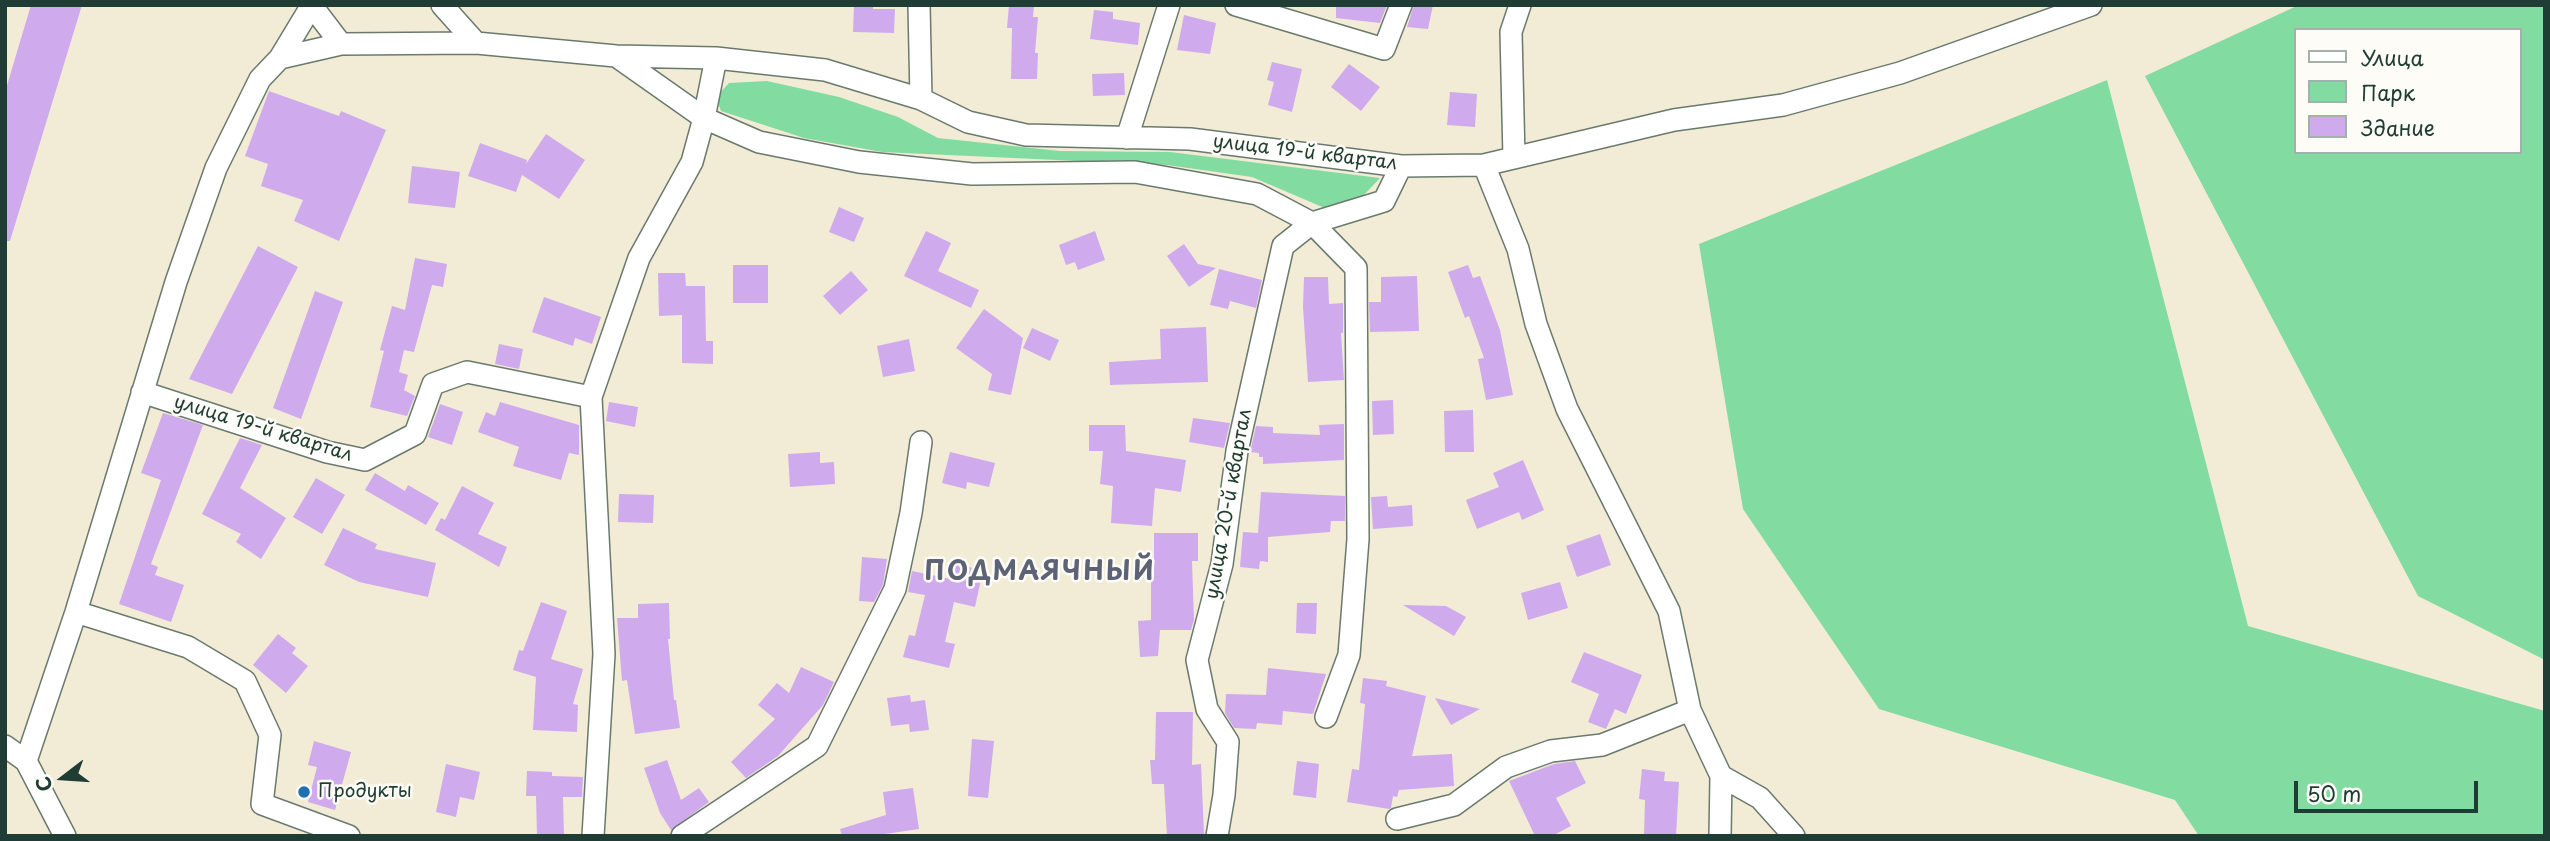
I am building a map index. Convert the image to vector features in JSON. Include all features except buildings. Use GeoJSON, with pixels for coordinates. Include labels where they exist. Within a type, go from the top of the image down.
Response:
{"type":"FeatureCollection","features":[{"type":"Feature","properties":{"kind":"street"},"geometry":{"type":"LineString","coordinates":[[442,5],[476,43]]}},
{"type":"Feature","properties":{"kind":"street"},"geometry":{"type":"LineString","coordinates":[[919,5],[921,99]]}},
{"type":"Feature","properties":{"kind":"street"},"geometry":{"type":"LineString","coordinates":[[1127,138],[1169,5]]}},
{"type":"Feature","properties":{"kind":"street"},"geometry":{"type":"LineString","coordinates":[[1236,5],[1384,49],[1401,5]]}},
{"type":"Feature","properties":{"kind":"street"},"geometry":{"type":"LineString","coordinates":[[1514,158],[1511,32],[1520,5]]}},
{"type":"Feature","properties":{"kind":"street","name":"улица 19-й квартал"},"geometry":{"type":"LineString","coordinates":[[280,58],[341,44],[476,43],[616,55],[716,58],[825,70],[921,99],[968,122],[1026,135],[1190,139],[1401,166],[1484,165],[1674,120],[1783,105],[1900,73],[2091,5]]}},
{"type":"Feature","properties":{"kind":"street"},"geometry":{"type":"LineString","coordinates":[[26,761],[76,612],[176,282],[216,168],[260,79],[280,58],[312,6],[341,44]]}},
{"type":"Feature","properties":{"kind":"street"},"geometry":{"type":"LineString","coordinates":[[616,55],[704,118],[759,142],[859,162],[972,174],[1135,172],[1257,194],[1312,223],[1356,268],[1358,539],[1349,655],[1326,717]]}},
{"type":"Feature","properties":{"kind":"street"},"geometry":{"type":"LineString","coordinates":[[593,836],[604,654],[591,397],[639,258],[692,162],[716,58]]}},
{"type":"Feature","properties":{"kind":"street"},"geometry":{"type":"LineString","coordinates":[[1484,165],[1518,249],[1536,324],[1567,409],[1669,611],[1690,710],[1721,776],[1720,836]]}},
{"type":"Feature","properties":{"kind":"street","name":"улица 20-й квартал"},"geometry":{"type":"LineString","coordinates":[[1217,836],[1224,795],[1228,742],[1207,709],[1197,660],[1222,564],[1237,451],[1283,246],[1312,223],[1384,201],[1401,166]]}},
{"type":"Feature","properties":{"kind":"street","name":"улица 19-й квартал"},"geometry":{"type":"LineString","coordinates":[[142,392],[327,452],[365,460],[415,435],[433,384],[467,372],[591,397]]}},
{"type":"Feature","properties":{"kind":"street"},"geometry":{"type":"LineString","coordinates":[[682,836],[817,746],[895,589],[911,513],[921,442]]}},
{"type":"Feature","properties":{"kind":"street"},"geometry":{"type":"LineString","coordinates":[[76,612],[188,647],[245,681],[270,735],[262,804],[349,836]]}},
{"type":"Feature","properties":{"kind":"street"},"geometry":{"type":"LineString","coordinates":[[1397,819],[1454,805],[1506,768],[1551,751],[1602,745],[1690,710]]}},
{"type":"Feature","properties":{"kind":"street"},"geometry":{"type":"LineString","coordinates":[[5,746],[26,761],[65,836]]}},
{"type":"Feature","properties":{"kind":"street"},"geometry":{"type":"LineString","coordinates":[[1721,776],[1760,799],[1794,836]]}},
{"type":"Feature","properties":{"kind":"green space"},"geometry":{"type":"Polygon","coordinates":[[[2299,5],[2545,5],[2545,660],[2418,596],[2145,76],[2299,5]]]}},
{"type":"Feature","properties":{"kind":"green space"},"geometry":{"type":"Polygon","coordinates":[[[2107,80],[2248,626],[2545,711],[2545,836],[2199,836],[2175,800],[1879,709],[1743,509],[1699,244],[2107,80]]]}},
{"type":"Feature","properties":{"kind":"green space"},"geometry":{"type":"Polygon","coordinates":[[[767,81],[839,97],[898,117],[938,138],[1060,151],[1170,152],[1380,178],[1364,195],[1327,209],[1252,177],[1167,165],[882,152],[804,138],[721,111],[716,97],[729,83],[767,81]]]}},
{"type":"Feature","properties":{"kind":"place","name":"Продукты"},"geometry":{"type":"Point","coordinates":[304,792]}},
{"type":"Feature","properties":{"kind":"district","name":"ПОДМАЯЧНЫЙ"},"geometry":{"type":"Point","coordinates":[1040,573]}}]}
